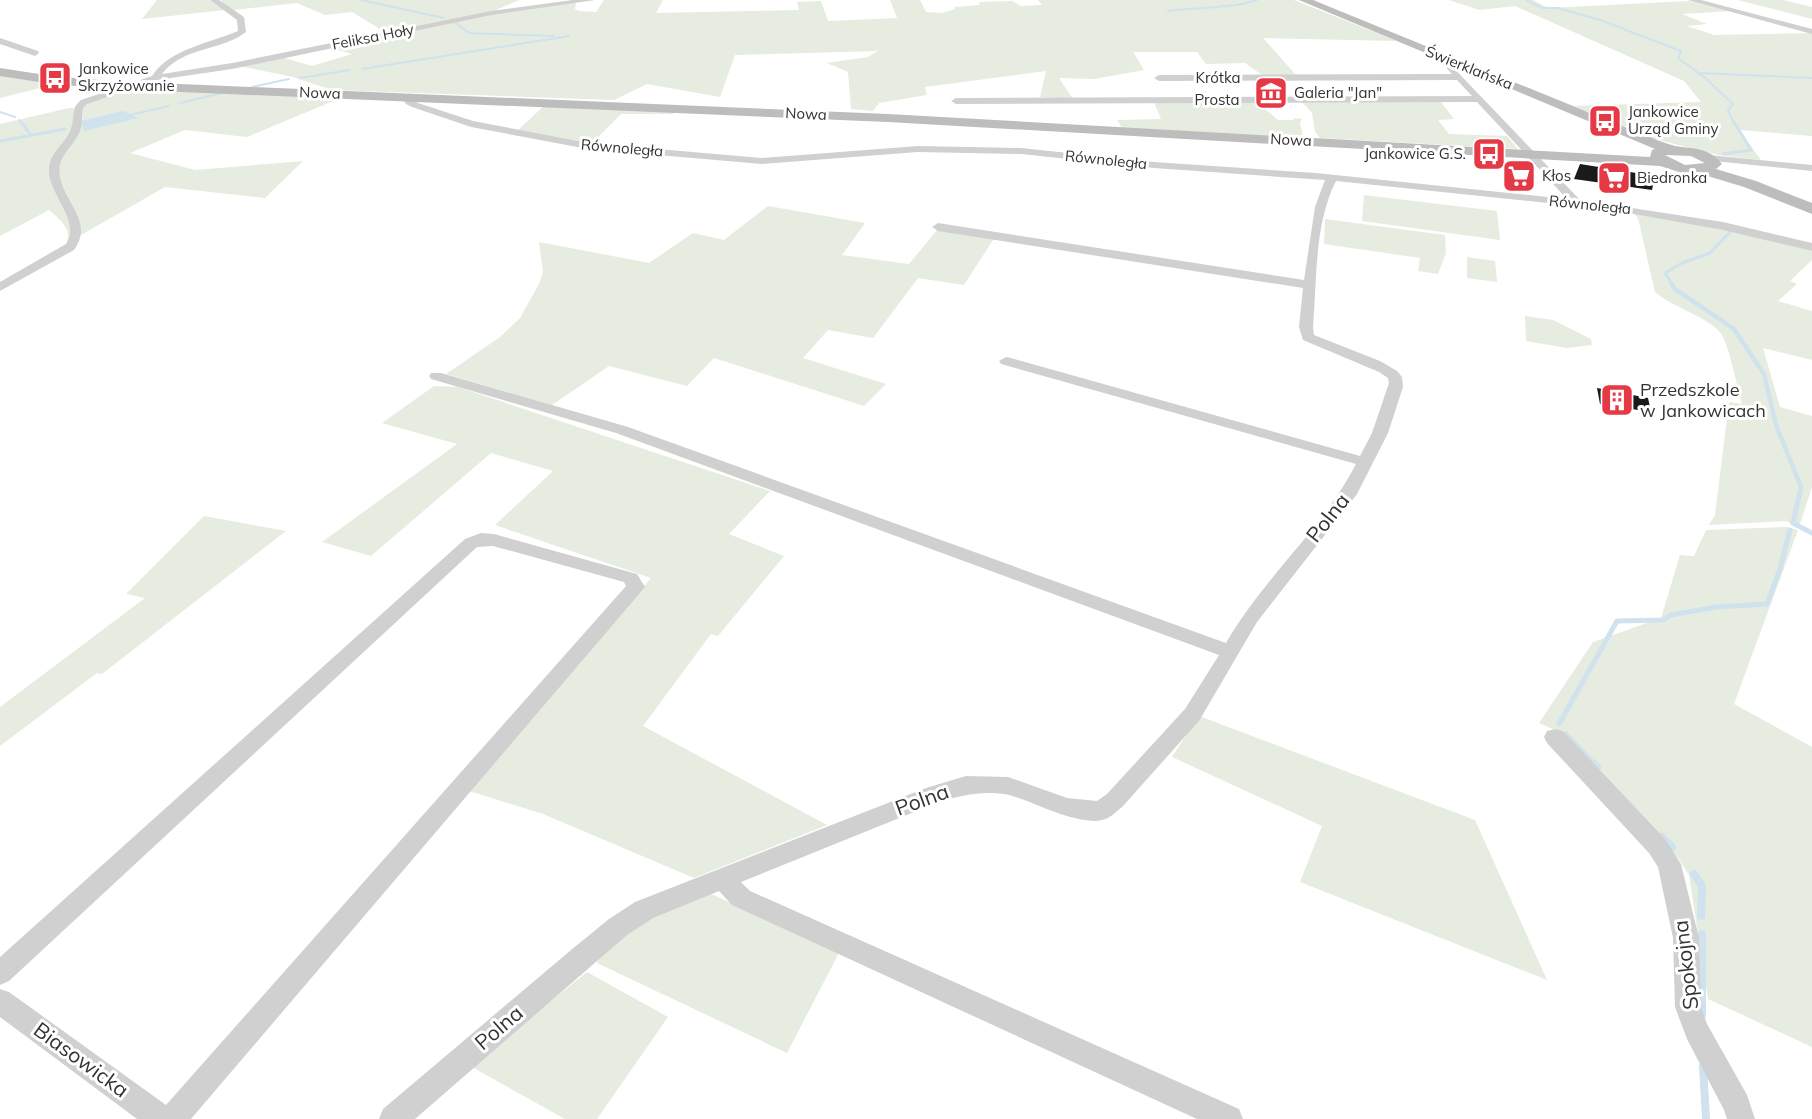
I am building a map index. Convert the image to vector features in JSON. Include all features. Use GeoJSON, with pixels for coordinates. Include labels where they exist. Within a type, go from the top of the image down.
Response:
{"type":"FeatureCollection","features":[{"type":"Feature","properties":{"kind":"street"},"geometry":{"type":"LineString","coordinates":[[0,287],[74,243],[77,228],[57,187],[54,174],[57,154],[75,129],[79,105],[136,86],[157,74],[170,60],[242,33],[241,19],[214,0]]}},
{"type":"Feature","properties":{"kind":"street","name":"Feliksa Hoły"},"geometry":{"type":"LineString","coordinates":[[157,74],[232,66],[491,13],[591,0]]}},
{"type":"Feature","properties":{"kind":"street","name":"Świerklańska"},"geometry":{"type":"LineString","coordinates":[[1304,0],[1634,136],[1662,155]]}},
{"type":"Feature","properties":{"kind":"street"},"geometry":{"type":"LineString","coordinates":[[1692,0],[1812,32]]}},
{"type":"Feature","properties":{"kind":"street"},"geometry":{"type":"LineString","coordinates":[[3,44],[34,53]]}},
{"type":"Feature","properties":{"kind":"street"},"geometry":{"type":"LineString","coordinates":[[1445,62],[1576,202]]}},
{"type":"Feature","properties":{"kind":"street","name":"Nowa"},"geometry":{"type":"LineString","coordinates":[[0,72],[52,80],[136,86],[888,118],[1611,157],[1662,155]]}},
{"type":"Feature","properties":{"kind":"street","name":"Krótka"},"geometry":{"type":"LineString","coordinates":[[1159,78],[1458,77]]}},
{"type":"Feature","properties":{"kind":"street","name":"Równoległa"},"geometry":{"type":"LineString","coordinates":[[405,96],[415,105],[471,124],[588,147],[762,161],[918,149],[996,150],[1154,165],[1332,178],[1627,208],[1723,226],[1812,247]]}},
{"type":"Feature","properties":{"kind":"street","name":"Prosta"},"geometry":{"type":"LineString","coordinates":[[956,101],[1478,99]]}},
{"type":"Feature","properties":{"kind":"street"},"geometry":{"type":"LineString","coordinates":[[1662,155],[1677,167],[1759,165],[1812,168]]}},
{"type":"Feature","properties":{"kind":"street"},"geometry":{"type":"LineString","coordinates":[[1709,165],[1812,209]]}},
{"type":"Feature","properties":{"kind":"street","name":"Polna"},"geometry":{"type":"LineString","coordinates":[[393,1119],[618,927],[644,910],[934,794],[966,785],[1008,786],[1066,807],[1101,811],[1115,800],[1192,715],[1249,619],[1338,509],[1380,433],[1396,387],[1396,379],[1383,368],[1308,337],[1306,327],[1319,213],[1324,188],[1332,178]]}},
{"type":"Feature","properties":{"kind":"street"},"geometry":{"type":"LineString","coordinates":[[938,227],[1310,285]]}},
{"type":"Feature","properties":{"kind":"street"},"geometry":{"type":"LineString","coordinates":[[1006,361],[1365,462]]}},
{"type":"Feature","properties":{"kind":"street"},"geometry":{"type":"LineString","coordinates":[[436,376],[622,430],[1229,651]]}},
{"type":"Feature","properties":{"kind":"street"},"geometry":{"type":"LineString","coordinates":[[0,973],[471,543],[481,539],[494,540],[632,578],[636,587],[172,1119]]}},
{"type":"Feature","properties":{"kind":"street","name":"Spokojna"},"geometry":{"type":"LineString","coordinates":[[1555,737],[1657,846],[1669,864],[1686,938],[1689,1007],[1696,1030],[1737,1105],[1741,1119]]}},
{"type":"Feature","properties":{"kind":"street"},"geometry":{"type":"LineString","coordinates":[[722,878],[741,898],[1229,1119]]}},
{"type":"Feature","properties":{"kind":"street","name":"Biasowicka"},"geometry":{"type":"LineString","coordinates":[[0,1001],[161,1119]]}},
{"type":"Feature","properties":{"kind":"shaded area"},"geometry":{"type":"Polygon","coordinates":[[[157,0],[209,0],[225,10],[142,19],[157,0]]]}},
{"type":"Feature","properties":{"kind":"shaded area"},"geometry":{"type":"Polygon","coordinates":[[[221,0],[519,0],[494,11],[385,32],[352,12],[325,15],[297,3],[233,10],[225,6],[221,0]]]}},
{"type":"Feature","properties":{"kind":"shaded area"},"geometry":{"type":"Polygon","coordinates":[[[604,0],[663,0],[656,13],[799,10],[797,2],[821,1],[828,21],[897,18],[890,0],[920,0],[926,12],[943,13],[955,9],[954,7],[980,5],[979,2],[1012,1],[1021,6],[1042,5],[1038,0],[1294,0],[1397,41],[1263,38],[1296,75],[1265,77],[1245,63],[1206,64],[1197,52],[1133,52],[1144,70],[1094,79],[1059,78],[1073,99],[1040,97],[1046,71],[925,87],[927,95],[879,103],[873,111],[851,109],[848,72],[827,63],[868,57],[878,51],[735,55],[720,97],[647,84],[614,100],[332,90],[293,77],[239,66],[281,57],[312,66],[352,54],[327,47],[491,14],[576,2],[575,9],[579,11],[596,12],[604,0]]]}},
{"type":"Feature","properties":{"kind":"shaded area"},"geometry":{"type":"Polygon","coordinates":[[[1449,0],[1533,0],[1548,8],[1690,1],[1731,11],[1682,14],[1707,24],[1687,26],[1714,35],[1812,33],[1812,136],[1739,130],[1761,160],[1718,155],[1647,137],[1574,106],[1701,102],[1684,81],[1515,6],[1479,10],[1449,0]]]}},
{"type":"Feature","properties":{"kind":"shaded area"},"geometry":{"type":"Polygon","coordinates":[[[1738,0],[1783,0],[1812,7],[1812,19],[1738,0]]]}},
{"type":"Feature","properties":{"kind":"shaded area"},"geometry":{"type":"Polygon","coordinates":[[[0,75],[60,83],[0,98],[0,75]]]}},
{"type":"Feature","properties":{"kind":"shaded area"},"geometry":{"type":"Polygon","coordinates":[[[136,88],[343,97],[247,137],[185,130],[130,153],[195,170],[303,161],[265,198],[165,187],[67,243],[66,229],[49,210],[0,236],[0,124],[74,108],[72,127],[83,125],[83,104],[136,88]]]}},
{"type":"Feature","properties":{"kind":"shaded area"},"geometry":{"type":"Polygon","coordinates":[[[1440,101],[1454,119],[1438,120],[1449,134],[1507,136],[1518,149],[1320,138],[1315,132],[1312,113],[1302,102],[1440,101]]]}},
{"type":"Feature","properties":{"kind":"shaded area"},"geometry":{"type":"Polygon","coordinates":[[[1154,102],[1283,102],[1285,103],[1264,104],[1264,108],[1278,120],[1302,119],[1300,123],[1303,138],[1122,128],[1117,120],[1161,119],[1154,102]]]}},
{"type":"Feature","properties":{"kind":"shaded area"},"geometry":{"type":"Polygon","coordinates":[[[546,104],[675,110],[673,114],[621,114],[591,144],[516,132],[546,104]]]}},
{"type":"Feature","properties":{"kind":"shaded area"},"geometry":{"type":"Polygon","coordinates":[[[1364,195],[1497,211],[1500,240],[1362,221],[1364,195]]]}},
{"type":"Feature","properties":{"kind":"shaded area"},"geometry":{"type":"Polygon","coordinates":[[[768,206],[865,223],[842,255],[909,264],[938,229],[995,237],[964,285],[918,278],[873,338],[828,330],[803,358],[886,384],[864,406],[714,358],[687,386],[609,366],[552,405],[446,374],[500,337],[520,318],[543,272],[539,242],[649,263],[693,233],[724,240],[768,206]]]}},
{"type":"Feature","properties":{"kind":"shaded area"},"geometry":{"type":"Polygon","coordinates":[[[1634,213],[1703,225],[1812,251],[1812,260],[1790,281],[1797,284],[1778,301],[1812,311],[1812,360],[1763,348],[1780,407],[1812,416],[1812,487],[1799,527],[1786,521],[1709,525],[1715,515],[1729,402],[1742,404],[1731,359],[1722,335],[1701,318],[1655,292],[1638,218],[1634,213]]]}},
{"type":"Feature","properties":{"kind":"shaded area"},"geometry":{"type":"Polygon","coordinates":[[[1325,219],[1445,235],[1446,253],[1438,274],[1418,271],[1420,258],[1324,244],[1325,219]]]}},
{"type":"Feature","properties":{"kind":"shaded area"},"geometry":{"type":"Polygon","coordinates":[[[1467,257],[1495,261],[1497,282],[1467,278],[1467,257]]]}},
{"type":"Feature","properties":{"kind":"shaded area"},"geometry":{"type":"Polygon","coordinates":[[[1525,316],[1553,320],[1591,339],[1592,345],[1567,348],[1526,341],[1525,316]]]}},
{"type":"Feature","properties":{"kind":"shaded area"},"geometry":{"type":"Polygon","coordinates":[[[434,386],[458,387],[770,491],[729,534],[784,556],[718,636],[711,634],[643,726],[827,825],[694,878],[543,814],[469,791],[651,578],[495,525],[553,471],[491,453],[371,556],[322,542],[457,444],[382,423],[434,386]]]}},
{"type":"Feature","properties":{"kind":"shaded area"},"geometry":{"type":"Polygon","coordinates":[[[204,516],[286,531],[102,674],[97,673],[0,746],[0,707],[145,598],[126,594],[204,516]]]}},
{"type":"Feature","properties":{"kind":"shaded area"},"geometry":{"type":"Polygon","coordinates":[[[1786,527],[1798,530],[1734,704],[1812,747],[1812,1047],[1708,999],[1689,875],[1679,859],[1557,731],[1539,723],[1593,642],[1661,618],[1680,555],[1694,556],[1706,530],[1786,527]]]}},
{"type":"Feature","properties":{"kind":"shaded area"},"geometry":{"type":"Polygon","coordinates":[[[1199,716],[1475,820],[1547,980],[1300,882],[1322,826],[1172,757],[1199,716]]]}},
{"type":"Feature","properties":{"kind":"shaded area"},"geometry":{"type":"Polygon","coordinates":[[[707,892],[839,953],[787,1053],[597,963],[616,940],[630,930],[707,892]]]}},
{"type":"Feature","properties":{"kind":"shaded area"},"geometry":{"type":"Polygon","coordinates":[[[587,972],[668,1017],[597,1119],[565,1119],[470,1066],[587,972]]]}},
{"type":"Feature","properties":{"kind":"water"},"geometry":{"type":"Polygon","coordinates":[[[123,111],[138,118],[84,131],[81,121],[123,111]]]}},
{"type":"Feature","properties":{"kind":"building","name":"Biedronka"},"geometry":{"type":"Polygon","coordinates":[[[1580,164],[1655,176],[1652,190],[1574,179],[1580,164]]]}},
{"type":"Feature","properties":{"kind":"building","name":"Przedszkole w Jankowicach"},"geometry":{"type":"Polygon","coordinates":[[[1597,388],[1648,398],[1651,412],[1600,404],[1597,388]]]}},
{"type":"Feature","properties":{"kind":"waterway"},"geometry":{"type":"LineString","coordinates":[[361,0],[444,18]]}},
{"type":"Feature","properties":{"kind":"waterway"},"geometry":{"type":"LineString","coordinates":[[1168,11],[1225,6],[1257,0]]}},
{"type":"Feature","properties":{"kind":"waterway"},"geometry":{"type":"LineString","coordinates":[[1526,0],[1542,8],[1558,8],[1603,21],[1681,51],[1678,58],[1704,77],[1733,104],[1728,110],[1734,124]]}},
{"type":"Feature","properties":{"kind":"waterway"},"geometry":{"type":"LineString","coordinates":[[456,23],[469,33],[554,36]]}},
{"type":"Feature","properties":{"kind":"waterway"},"geometry":{"type":"LineString","coordinates":[[362,69],[569,36]]}},
{"type":"Feature","properties":{"kind":"waterway"},"geometry":{"type":"LineString","coordinates":[[300,78],[350,70]]}},
{"type":"Feature","properties":{"kind":"waterway"},"geometry":{"type":"LineString","coordinates":[[1700,73],[1812,78]]}},
{"type":"Feature","properties":{"kind":"waterway"},"geometry":{"type":"LineString","coordinates":[[252,87],[289,79]]}},
{"type":"Feature","properties":{"kind":"waterway"},"geometry":{"type":"LineString","coordinates":[[180,103],[222,93]]}},
{"type":"Feature","properties":{"kind":"waterway"},"geometry":{"type":"LineString","coordinates":[[130,115],[169,106]]}},
{"type":"Feature","properties":{"kind":"waterway"},"geometry":{"type":"LineString","coordinates":[[0,112],[15,117]]}},
{"type":"Feature","properties":{"kind":"waterway"},"geometry":{"type":"LineString","coordinates":[[19,120],[22,124]]}},
{"type":"Feature","properties":{"kind":"waterway"},"geometry":{"type":"LineString","coordinates":[[21,122],[31,135]]}},
{"type":"Feature","properties":{"kind":"waterway"},"geometry":{"type":"LineString","coordinates":[[1723,154],[1751,150],[1734,122]]}},
{"type":"Feature","properties":{"kind":"waterway"},"geometry":{"type":"LineString","coordinates":[[0,141],[65,129]]}},
{"type":"Feature","properties":{"kind":"waterway"},"geometry":{"type":"LineString","coordinates":[[1672,284],[1665,273],[1682,263],[1710,253],[1731,231]]}},
{"type":"Feature","properties":{"kind":"waterway"},"geometry":{"type":"LineString","coordinates":[[1671,283],[1675,289],[1734,329],[1764,374],[1775,421]]}},
{"type":"Feature","properties":{"kind":"waterway"},"geometry":{"type":"LineString","coordinates":[[1776,425],[1801,487],[1800,493]]}},
{"type":"Feature","properties":{"kind":"waterway"},"geometry":{"type":"LineString","coordinates":[[1800,492],[1793,523],[1812,533]]}},
{"type":"Feature","properties":{"kind":"waterway"},"geometry":{"type":"LineString","coordinates":[[1559,724],[1617,621],[1663,620],[1671,615],[1716,607],[1767,604],[1780,569],[1790,530]]}},
{"type":"Feature","properties":{"kind":"waterway"},"geometry":{"type":"LineString","coordinates":[[1566,734],[1595,765]]}},
{"type":"Feature","properties":{"kind":"waterway"},"geometry":{"type":"LineString","coordinates":[[1662,837],[1672,847]]}},
{"type":"Feature","properties":{"kind":"waterway"},"geometry":{"type":"LineString","coordinates":[[1694,874],[1702,886],[1701,916]]}},
{"type":"Feature","properties":{"kind":"waterway"},"geometry":{"type":"LineString","coordinates":[[1702,934],[1702,1015]]}},
{"type":"Feature","properties":{"kind":"waterway"},"geometry":{"type":"LineString","coordinates":[[1703,1066],[1706,1119]]}},
{"type":"Feature","properties":{"kind":"place","name":"Jankowice Skrzyżowanie"},"geometry":{"type":"Point","coordinates":[55,78]}},
{"type":"Feature","properties":{"kind":"place","name":"Galeria \"Jan\""},"geometry":{"type":"Point","coordinates":[1271,93]}},
{"type":"Feature","properties":{"kind":"place","name":"Jankowice Urząd Gminy"},"geometry":{"type":"Point","coordinates":[1605,121]}},
{"type":"Feature","properties":{"kind":"place","name":"Jankowice G.S."},"geometry":{"type":"Point","coordinates":[1489,154]}},
{"type":"Feature","properties":{"kind":"place","name":"Kłos"},"geometry":{"type":"Point","coordinates":[1519,176]}},
{"type":"Feature","properties":{"kind":"place","name":"Biedronka"},"geometry":{"type":"Point","coordinates":[1614,178]}},
{"type":"Feature","properties":{"kind":"place","name":"Przedszkole w Jankowicach"},"geometry":{"type":"Point","coordinates":[1617,400]}}]}
